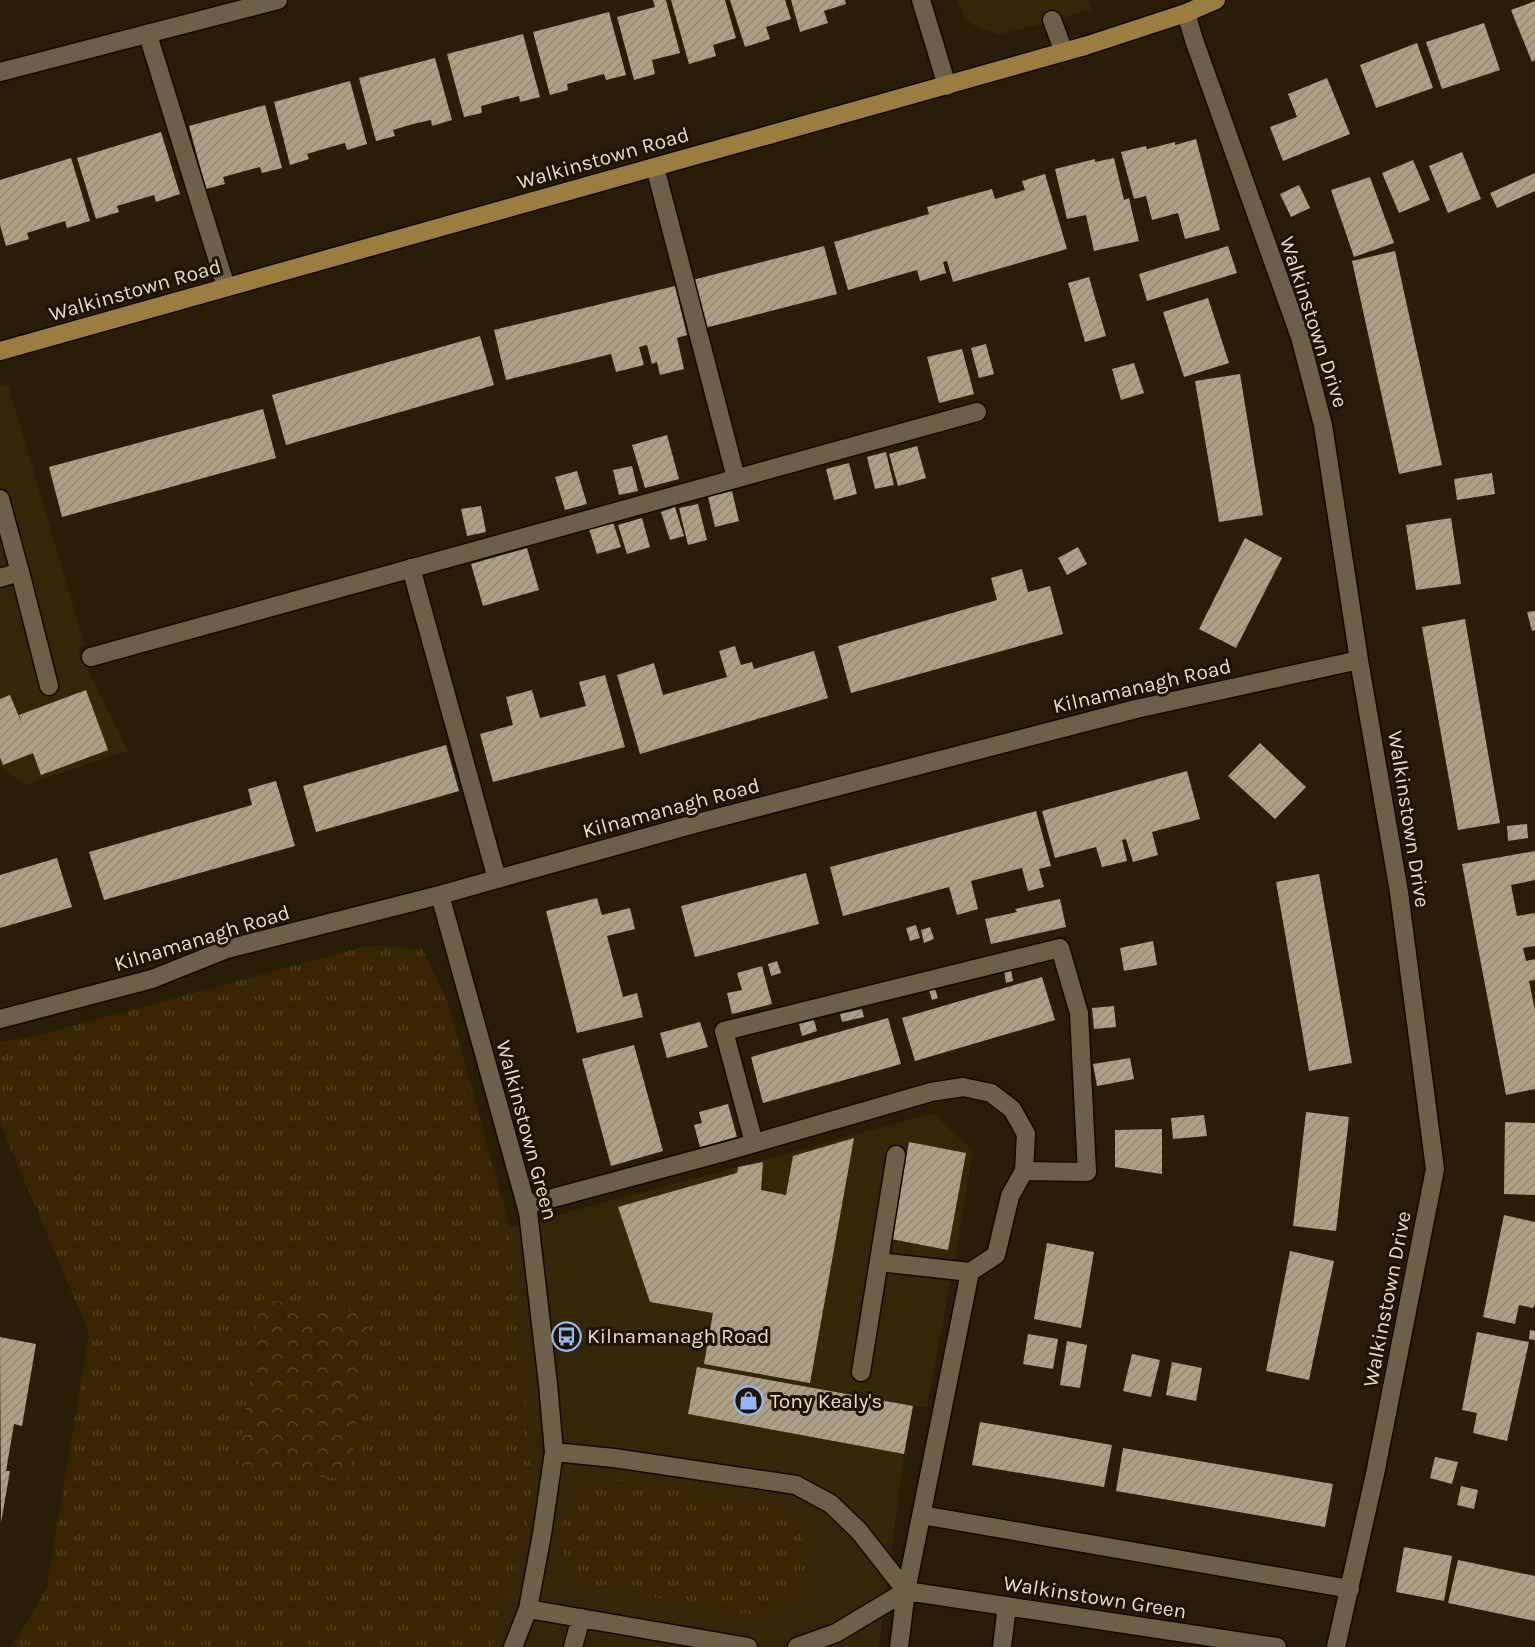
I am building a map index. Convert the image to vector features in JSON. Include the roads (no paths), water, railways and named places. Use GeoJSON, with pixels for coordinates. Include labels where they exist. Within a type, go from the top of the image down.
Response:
{"type":"FeatureCollection","features":[{"type":"Feature","properties":{"kind":"main road","name":"Walkinstown Road"},"geometry":{"type":"LineString","coordinates":[[0,351],[1064,52],[1186,13],[1216,0]]}},
{"type":"Feature","properties":{"kind":"street"},"geometry":{"type":"LineString","coordinates":[[0,72],[278,0]]}},
{"type":"Feature","properties":{"kind":"street"},"geometry":{"type":"LineString","coordinates":[[921,0],[946,86]]}},
{"type":"Feature","properties":{"kind":"street","name":"Walkinstown Drive"},"geometry":{"type":"LineString","coordinates":[[1186,13],[1300,337],[1323,425],[1359,660],[1399,892],[1435,1169],[1375,1474],[1336,1647]]}},
{"type":"Feature","properties":{"kind":"street"},"geometry":{"type":"LineString","coordinates":[[1052,20],[1064,52]]}},
{"type":"Feature","properties":{"kind":"street"},"geometry":{"type":"LineString","coordinates":[[148,35],[226,287]]}},
{"type":"Feature","properties":{"kind":"street"},"geometry":{"type":"LineString","coordinates":[[655,167],[736,478]]}},
{"type":"Feature","properties":{"kind":"street"},"geometry":{"type":"LineString","coordinates":[[91,657],[977,412]]}},
{"type":"Feature","properties":{"kind":"street"},"geometry":{"type":"LineString","coordinates":[[0,499],[49,686]]}},
{"type":"Feature","properties":{"kind":"street"},"geometry":{"type":"LineString","coordinates":[[411,568],[497,879]]}},
{"type":"Feature","properties":{"kind":"street"},"geometry":{"type":"LineString","coordinates":[[0,578],[20,572]]}},
{"type":"Feature","properties":{"kind":"street","name":"Kilnamanagh Road"},"geometry":{"type":"LineString","coordinates":[[0,1019],[152,979],[227,949],[440,895],[694,824],[1136,709],[1359,660]]}},
{"type":"Feature","properties":{"kind":"street","name":"Walkinstown Green"},"geometry":{"type":"LineString","coordinates":[[440,895],[527,1205],[554,1452],[528,1609],[513,1647]]}},
{"type":"Feature","properties":{"kind":"street"},"geometry":{"type":"LineString","coordinates":[[754,1143],[724,1031],[1060,948],[1079,1013],[1088,1172],[1024,1171]]}},
{"type":"Feature","properties":{"kind":"street"},"geometry":{"type":"LineString","coordinates":[[527,1205],[931,1092],[963,1087],[991,1094],[1012,1109],[1026,1134],[1024,1171],[1010,1196],[996,1255],[970,1272],[879,1263]]}},
{"type":"Feature","properties":{"kind":"street"},"geometry":{"type":"LineString","coordinates":[[861,1372],[896,1155]]}},
{"type":"Feature","properties":{"kind":"street"},"geometry":{"type":"LineString","coordinates":[[898,1647],[906,1590],[970,1272]]}},
{"type":"Feature","properties":{"kind":"street"},"geometry":{"type":"LineString","coordinates":[[554,1452],[614,1458],[796,1485],[831,1504],[860,1531],[906,1590]]}},
{"type":"Feature","properties":{"kind":"street"},"geometry":{"type":"LineString","coordinates":[[922,1515],[1350,1589]]}},
{"type":"Feature","properties":{"kind":"street"},"geometry":{"type":"LineString","coordinates":[[797,1647],[836,1633],[906,1590]]}},
{"type":"Feature","properties":{"kind":"street","name":"Walkinstown Green"},"geometry":{"type":"LineString","coordinates":[[906,1590],[1277,1647]]}},
{"type":"Feature","properties":{"kind":"street"},"geometry":{"type":"LineString","coordinates":[[1002,1647],[1007,1606]]}},
{"type":"Feature","properties":{"kind":"street"},"geometry":{"type":"LineString","coordinates":[[528,1609],[748,1647]]}},
{"type":"Feature","properties":{"kind":"street"},"geometry":{"type":"LineString","coordinates":[[573,1647],[581,1618]]}},
{"type":"Feature","properties":{"kind":"place","name":"Kilnamanagh Road"},"geometry":{"type":"Point","coordinates":[566,1336]}},
{"type":"Feature","properties":{"kind":"place","name":"Tony Kealy's"},"geometry":{"type":"Point","coordinates":[749,1401]}}]}
